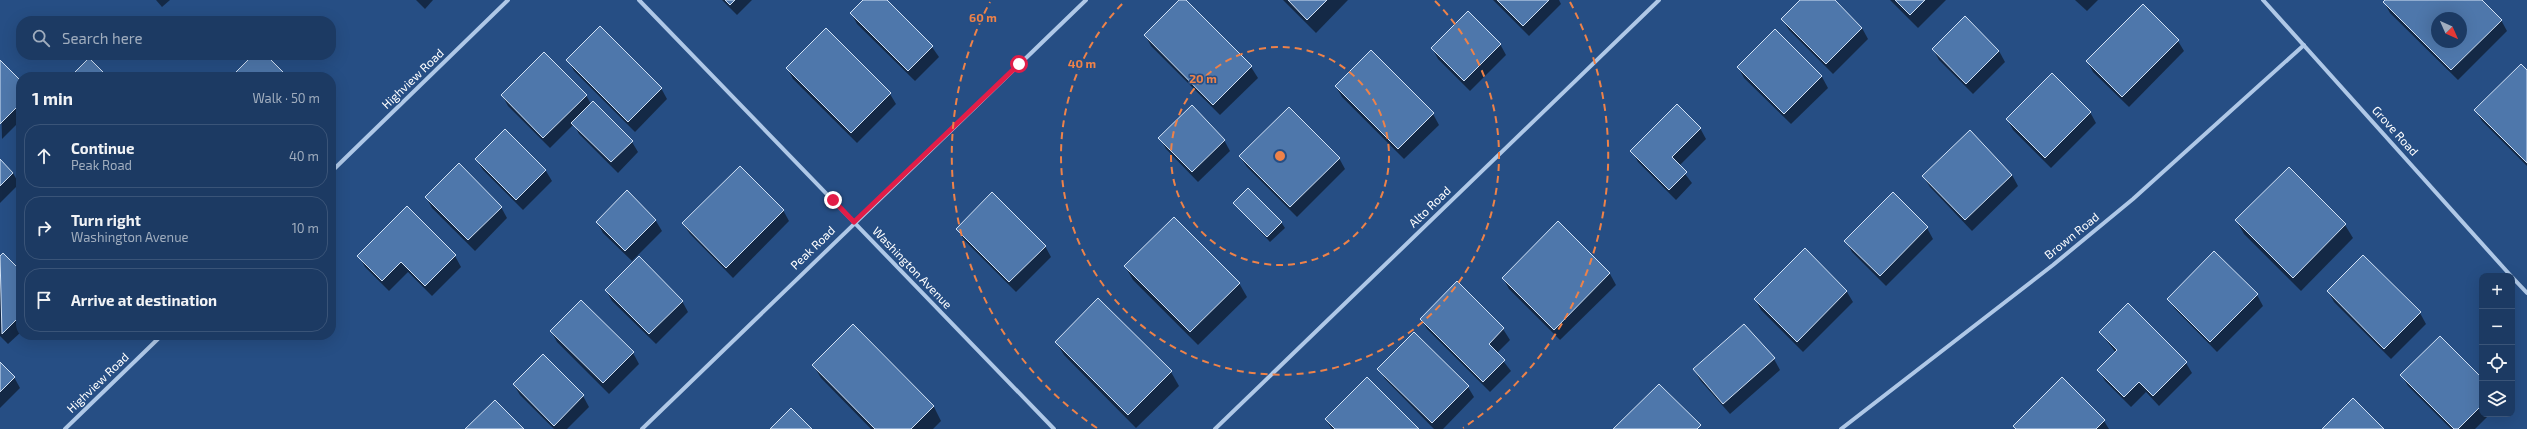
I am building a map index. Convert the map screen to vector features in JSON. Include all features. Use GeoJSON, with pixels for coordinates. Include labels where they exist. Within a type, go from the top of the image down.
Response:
{"type":"FeatureCollection","features":[{"type":"Feature","properties":{"kind":"street","name":"Highview Road"},"geometry":{"type":"LineString","coordinates":[[336,167],[508,0]]}},
{"type":"Feature","properties":{"kind":"street","name":"Washington Avenue"},"geometry":{"type":"LineString","coordinates":[[639,0],[1054,429]]}},
{"type":"Feature","properties":{"kind":"street","name":"Peak Road"},"geometry":{"type":"LineString","coordinates":[[642,429],[854,222],[1086,0]]}},
{"type":"Feature","properties":{"kind":"street","name":"Alto Road"},"geometry":{"type":"LineString","coordinates":[[1216,429],[1659,0]]}},
{"type":"Feature","properties":{"kind":"street","name":"Grove Road"},"geometry":{"type":"LineString","coordinates":[[2263,0],[2509,273]]}},
{"type":"Feature","properties":{"kind":"street","name":"Brown Road"},"geometry":{"type":"LineString","coordinates":[[1841,429],[1941,349],[2053,265],[2115,214],[2304,45]]}},
{"type":"Feature","properties":{"kind":"street","name":"Grove Road"},"geometry":{"type":"LineString","coordinates":[[2515,279],[2527,293]]}},
{"type":"Feature","properties":{"kind":"street","name":"Highview Road"},"geometry":{"type":"LineString","coordinates":[[65,429],[157,340]]}},
{"type":"Feature","properties":{"kind":"building"},"geometry":{"type":"Polygon","coordinates":[[[725,0],[735,0],[730,5],[725,0]]]}},
{"type":"Feature","properties":{"kind":"building"},"geometry":{"type":"Polygon","coordinates":[[[863,0],[887,0],[933,46],[908,71],[850,13],[863,0]]]}},
{"type":"Feature","properties":{"kind":"building"},"geometry":{"type":"Polygon","coordinates":[[[1179,0],[1186,0],[1252,66],[1213,105],[1144,35],[1179,0]]]}},
{"type":"Feature","properties":{"kind":"building"},"geometry":{"type":"Polygon","coordinates":[[[1288,0],[1327,0],[1307,20],[1288,0]]]}},
{"type":"Feature","properties":{"kind":"building"},"geometry":{"type":"Polygon","coordinates":[[[1497,0],[1549,0],[1523,26],[1497,0]]]}},
{"type":"Feature","properties":{"kind":"building"},"geometry":{"type":"Polygon","coordinates":[[[1800,0],[1835,0],[1862,28],[1826,64],[1781,19],[1800,0]]]}},
{"type":"Feature","properties":{"kind":"building"},"geometry":{"type":"Polygon","coordinates":[[[1895,0],[1925,0],[1910,15],[1895,0]]]}},
{"type":"Feature","properties":{"kind":"building"},"geometry":{"type":"Polygon","coordinates":[[[2385,0],[2482,0],[2502,20],[2451,70],[2383,2],[2385,0]]]}},
{"type":"Feature","properties":{"kind":"building"},"geometry":{"type":"Polygon","coordinates":[[[2143,4],[2179,40],[2122,97],[2086,61],[2143,4]]]}},
{"type":"Feature","properties":{"kind":"building"},"geometry":{"type":"Polygon","coordinates":[[[1468,11],[1501,44],[1464,81],[1431,48],[1468,11]]]}},
{"type":"Feature","properties":{"kind":"building"},"geometry":{"type":"Polygon","coordinates":[[[1965,16],[1999,51],[1966,84],[1932,49],[1965,16]]]}},
{"type":"Feature","properties":{"kind":"building"},"geometry":{"type":"Polygon","coordinates":[[[600,26],[662,88],[628,122],[566,60],[600,26]]]}},
{"type":"Feature","properties":{"kind":"building"},"geometry":{"type":"Polygon","coordinates":[[[826,28],[891,93],[851,133],[786,68],[826,28]]]}},
{"type":"Feature","properties":{"kind":"building"},"geometry":{"type":"Polygon","coordinates":[[[1775,29],[1822,76],[1784,114],[1737,67],[1775,29]]]}},
{"type":"Feature","properties":{"kind":"building"},"geometry":{"type":"Polygon","coordinates":[[[1371,50],[1434,113],[1398,149],[1335,86],[1371,50]]]}},
{"type":"Feature","properties":{"kind":"building"},"geometry":{"type":"Polygon","coordinates":[[[544,52],[587,95],[543,138],[501,95],[544,52]]]}},
{"type":"Feature","properties":{"kind":"building"},"geometry":{"type":"Polygon","coordinates":[[[0,60],[16,76],[16,108],[0,124],[0,60]]]}},
{"type":"Feature","properties":{"kind":"building"},"geometry":{"type":"Polygon","coordinates":[[[87,60],[91,60],[103,72],[75,72],[87,60]]]}},
{"type":"Feature","properties":{"kind":"building"},"geometry":{"type":"Polygon","coordinates":[[[248,60],[271,60],[283,72],[236,72],[248,60]]]}},
{"type":"Feature","properties":{"kind":"building"},"geometry":{"type":"Polygon","coordinates":[[[2521,64],[2527,70],[2527,163],[2474,110],[2521,64]]]}},
{"type":"Feature","properties":{"kind":"building"},"geometry":{"type":"Polygon","coordinates":[[[2052,73],[2091,112],[2045,158],[2006,119],[2052,73]]]}},
{"type":"Feature","properties":{"kind":"building"},"geometry":{"type":"Polygon","coordinates":[[[593,101],[633,141],[611,162],[571,123],[593,101]]]}},
{"type":"Feature","properties":{"kind":"building"},"geometry":{"type":"Polygon","coordinates":[[[1677,104],[1701,128],[1672,157],[1687,172],[1669,190],[1630,151],[1677,104]]]}},
{"type":"Feature","properties":{"kind":"building"},"geometry":{"type":"Polygon","coordinates":[[[1192,105],[1225,140],[1192,172],[1158,138],[1192,105]]]}},
{"type":"Feature","properties":{"kind":"building"},"geometry":{"type":"Polygon","coordinates":[[[1289,107],[1340,158],[1290,207],[1239,156],[1289,107]]]}},
{"type":"Feature","properties":{"kind":"building"},"geometry":{"type":"Polygon","coordinates":[[[505,129],[546,170],[516,200],[475,159],[505,129]]]}},
{"type":"Feature","properties":{"kind":"building"},"geometry":{"type":"Polygon","coordinates":[[[1970,130],[2012,175],[1965,220],[1922,176],[1970,130]]]}},
{"type":"Feature","properties":{"kind":"building"},"geometry":{"type":"Polygon","coordinates":[[[0,159],[13,173],[0,186],[0,159]]]}},
{"type":"Feature","properties":{"kind":"building"},"geometry":{"type":"Polygon","coordinates":[[[459,163],[502,207],[468,240],[425,197],[459,163]]]}},
{"type":"Feature","properties":{"kind":"building"},"geometry":{"type":"Polygon","coordinates":[[[740,166],[784,210],[726,268],[682,223],[740,166]]]}},
{"type":"Feature","properties":{"kind":"building"},"geometry":{"type":"Polygon","coordinates":[[[2289,167],[2346,224],[2293,278],[2235,220],[2289,167]]]}},
{"type":"Feature","properties":{"kind":"building"},"geometry":{"type":"Polygon","coordinates":[[[1248,188],[1282,222],[1267,237],[1233,203],[1248,188]]]}},
{"type":"Feature","properties":{"kind":"building"},"geometry":{"type":"Polygon","coordinates":[[[627,190],[656,220],[625,251],[596,222],[627,190]]]}},
{"type":"Feature","properties":{"kind":"building"},"geometry":{"type":"Polygon","coordinates":[[[992,192],[1046,246],[1009,282],[956,229],[992,192]]]}},
{"type":"Feature","properties":{"kind":"building"},"geometry":{"type":"Polygon","coordinates":[[[1893,192],[1928,227],[1880,276],[1844,241],[1893,192]]]}},
{"type":"Feature","properties":{"kind":"building"},"geometry":{"type":"Polygon","coordinates":[[[407,206],[456,255],[425,286],[401,262],[382,281],[357,256],[407,206]]]}},
{"type":"Feature","properties":{"kind":"building"},"geometry":{"type":"Polygon","coordinates":[[[1174,217],[1240,283],[1190,332],[1124,266],[1174,217]]]}},
{"type":"Feature","properties":{"kind":"building"},"geometry":{"type":"Polygon","coordinates":[[[1558,221],[1610,273],[1554,330],[1502,278],[1558,221]]]}},
{"type":"Feature","properties":{"kind":"building"},"geometry":{"type":"Polygon","coordinates":[[[1805,248],[1847,291],[1797,342],[1754,299],[1805,248]]]}},
{"type":"Feature","properties":{"kind":"building"},"geometry":{"type":"Polygon","coordinates":[[[2214,251],[2258,294],[2210,342],[2167,299],[2214,251]]]}},
{"type":"Feature","properties":{"kind":"building"},"geometry":{"type":"Polygon","coordinates":[[[3,253],[16,266],[16,320],[2,334],[0,256],[3,253]]]}},
{"type":"Feature","properties":{"kind":"building"},"geometry":{"type":"Polygon","coordinates":[[[2363,255],[2421,312],[2384,349],[2327,291],[2363,255]]]}},
{"type":"Feature","properties":{"kind":"building"},"geometry":{"type":"Polygon","coordinates":[[[639,256],[683,301],[649,334],[605,290],[639,256]]]}},
{"type":"Feature","properties":{"kind":"building"},"geometry":{"type":"Polygon","coordinates":[[[1457,281],[1504,328],[1489,344],[1505,360],[1483,382],[1420,319],[1457,281]]]}},
{"type":"Feature","properties":{"kind":"building"},"geometry":{"type":"Polygon","coordinates":[[[1098,298],[1172,371],[1128,415],[1055,342],[1098,298]]]}},
{"type":"Feature","properties":{"kind":"building"},"geometry":{"type":"Polygon","coordinates":[[[581,300],[634,352],[603,383],[550,331],[581,300]]]}},
{"type":"Feature","properties":{"kind":"building"},"geometry":{"type":"Polygon","coordinates":[[[2128,303],[2187,362],[2153,396],[2139,382],[2124,397],[2097,370],[2117,350],[2099,332],[2128,303]]]}},
{"type":"Feature","properties":{"kind":"building"},"geometry":{"type":"Polygon","coordinates":[[[853,324],[934,406],[911,429],[875,429],[812,365],[853,324]]]}},
{"type":"Feature","properties":{"kind":"building"},"geometry":{"type":"Polygon","coordinates":[[[1744,324],[1775,358],[1723,404],[1693,369],[1744,324]]]}},
{"type":"Feature","properties":{"kind":"building"},"geometry":{"type":"Polygon","coordinates":[[[1414,332],[1469,386],[1432,423],[1377,369],[1414,332]]]}},
{"type":"Feature","properties":{"kind":"building"},"geometry":{"type":"Polygon","coordinates":[[[2440,336],[2479,375],[2479,408],[2458,429],[2454,429],[2400,375],[2440,336]]]}},
{"type":"Feature","properties":{"kind":"building"},"geometry":{"type":"Polygon","coordinates":[[[543,354],[584,395],[554,426],[513,384],[543,354]]]}},
{"type":"Feature","properties":{"kind":"building"},"geometry":{"type":"Polygon","coordinates":[[[0,362],[15,377],[0,392],[0,362]]]}},
{"type":"Feature","properties":{"kind":"building"},"geometry":{"type":"Polygon","coordinates":[[[1367,377],[1419,429],[1335,429],[1325,419],[1367,377]]]}},
{"type":"Feature","properties":{"kind":"building"},"geometry":{"type":"Polygon","coordinates":[[[2062,377],[2105,420],[2096,429],[2016,429],[2013,426],[2062,377]]]}},
{"type":"Feature","properties":{"kind":"building"},"geometry":{"type":"Polygon","coordinates":[[[1659,384],[1701,425],[1697,429],[1613,429],[1659,384]]]}},
{"type":"Feature","properties":{"kind":"building"},"geometry":{"type":"Polygon","coordinates":[[[2353,398],[2384,429],[2322,429],[2353,398]]]}},
{"type":"Feature","properties":{"kind":"building"},"geometry":{"type":"Polygon","coordinates":[[[495,400],[524,429],[465,429],[495,400]]]}},
{"type":"Feature","properties":{"kind":"building"},"geometry":{"type":"Polygon","coordinates":[[[791,408],[812,429],[770,429],[791,408]]]}},
{"type":"Feature","properties":{"kind":"route"},"geometry":{"type":"LineString","coordinates":[[833,200],[854,222],[1019,64]]}}]}
